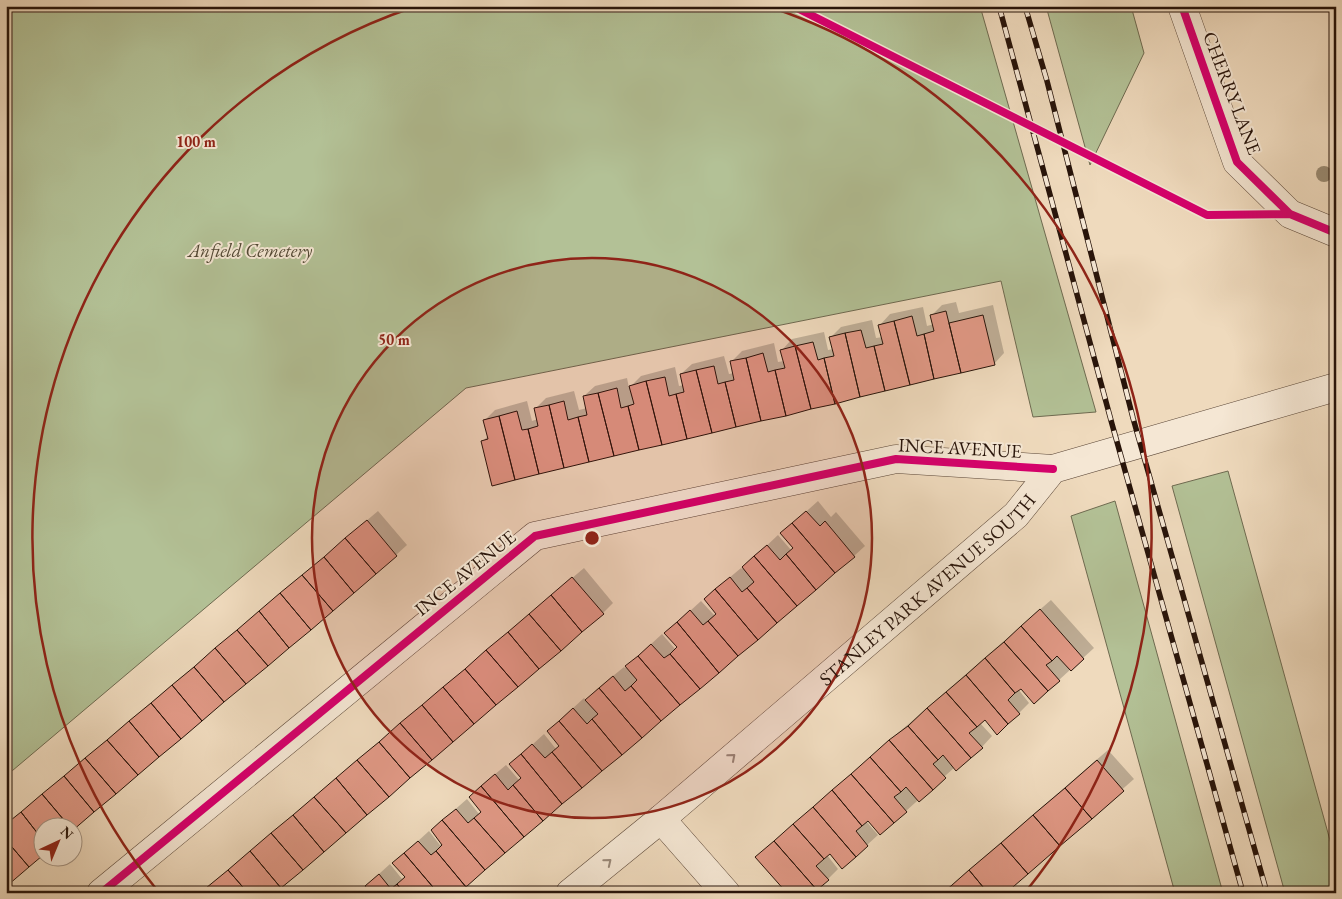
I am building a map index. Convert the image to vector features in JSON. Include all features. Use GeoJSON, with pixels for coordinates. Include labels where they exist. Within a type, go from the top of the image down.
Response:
{"type":"FeatureCollection","features":[{"type":"Feature","properties":{"kind":"street","name":"CHERRY LANE"},"geometry":{"type":"LineString","coordinates":[[1182,6],[1237,162],[1290,214],[1336,233]]}},
{"type":"Feature","properties":{"kind":"street"},"geometry":{"type":"LineString","coordinates":[[1053,469],[1336,387]]}},
{"type":"Feature","properties":{"kind":"street","name":"INCE AVENUE"},"geometry":{"type":"LineString","coordinates":[[101,893],[535,536],[896,459],[1053,469]]}},
{"type":"Feature","properties":{"kind":"street","name":"STANLEY PARK AVENUE SOUTH"},"geometry":{"type":"LineString","coordinates":[[570,893],[661,819],[1016,515],[1053,469]]}},
{"type":"Feature","properties":{"kind":"street"},"geometry":{"type":"LineString","coordinates":[[661,819],[726,893]]}},
{"type":"Feature","properties":{"kind":"green space","name":"Anfield Cemetery"},"geometry":{"type":"Polygon","coordinates":[[[6,6],[980,6],[1096,412],[1033,417],[1001,281],[466,388],[6,776],[6,6]]]}},
{"type":"Feature","properties":{"kind":"green space"},"geometry":{"type":"Polygon","coordinates":[[[1046,6],[1131,6],[1144,53],[1090,165],[1046,6]]]}},
{"type":"Feature","properties":{"kind":"green space"},"geometry":{"type":"Polygon","coordinates":[[[1228,471],[1336,862],[1336,893],[1285,893],[1172,486],[1228,471]]]}},
{"type":"Feature","properties":{"kind":"green space"},"geometry":{"type":"Polygon","coordinates":[[[1115,501],[1223,893],[1175,893],[1071,516],[1115,501]]]}},
{"type":"Feature","properties":{"kind":"building"},"geometry":{"type":"Polygon","coordinates":[[[946,311],[961,373],[934,379],[924,334],[934,331],[930,315],[946,311]]]}},
{"type":"Feature","properties":{"kind":"building"},"geometry":{"type":"Polygon","coordinates":[[[983,315],[995,365],[961,373],[949,323],[983,315]]]}},
{"type":"Feature","properties":{"kind":"building"},"geometry":{"type":"Polygon","coordinates":[[[912,316],[917,336],[924,334],[934,379],[910,385],[894,321],[912,316]]]}},
{"type":"Feature","properties":{"kind":"building"},"geometry":{"type":"Polygon","coordinates":[[[894,321],[910,385],[885,391],[874,346],[883,344],[878,325],[894,321]]]}},
{"type":"Feature","properties":{"kind":"building"},"geometry":{"type":"Polygon","coordinates":[[[861,330],[866,348],[874,346],[885,391],[860,397],[845,333],[861,330]]]}},
{"type":"Feature","properties":{"kind":"building"},"geometry":{"type":"Polygon","coordinates":[[[845,333],[860,397],[835,404],[824,358],[834,356],[829,337],[845,333]]]}},
{"type":"Feature","properties":{"kind":"building"},"geometry":{"type":"Polygon","coordinates":[[[813,342],[818,360],[824,358],[835,404],[811,409],[795,346],[813,342]]]}},
{"type":"Feature","properties":{"kind":"building"},"geometry":{"type":"Polygon","coordinates":[[[795,346],[811,409],[786,416],[775,370],[785,368],[780,350],[795,346]]]}},
{"type":"Feature","properties":{"kind":"building"},"geometry":{"type":"Polygon","coordinates":[[[763,353],[768,372],[775,370],[786,416],[761,421],[746,358],[763,353]]]}},
{"type":"Feature","properties":{"kind":"building"},"geometry":{"type":"Polygon","coordinates":[[[746,358],[761,421],[736,427],[725,382],[734,380],[730,361],[746,358]]]}},
{"type":"Feature","properties":{"kind":"building"},"geometry":{"type":"Polygon","coordinates":[[[714,366],[718,384],[725,382],[736,427],[712,433],[696,370],[714,366]]]}},
{"type":"Feature","properties":{"kind":"building"},"geometry":{"type":"Polygon","coordinates":[[[696,370],[712,433],[687,439],[676,394],[684,392],[680,374],[696,370]]]}},
{"type":"Feature","properties":{"kind":"building"},"geometry":{"type":"Polygon","coordinates":[[[665,377],[669,396],[676,394],[687,439],[662,445],[646,381],[665,377]]]}},
{"type":"Feature","properties":{"kind":"building"},"geometry":{"type":"Polygon","coordinates":[[[646,381],[662,445],[639,450],[628,406],[634,404],[629,386],[646,381]]]}},
{"type":"Feature","properties":{"kind":"building"},"geometry":{"type":"Polygon","coordinates":[[[617,388],[621,408],[628,406],[639,450],[614,456],[598,393],[617,388]]]}},
{"type":"Feature","properties":{"kind":"building"},"geometry":{"type":"Polygon","coordinates":[[[598,393],[614,456],[589,462],[578,417],[587,415],[583,396],[598,393]]]}},
{"type":"Feature","properties":{"kind":"building"},"geometry":{"type":"Polygon","coordinates":[[[564,401],[568,420],[578,417],[589,462],[564,468],[549,405],[564,401]]]}},
{"type":"Feature","properties":{"kind":"building"},"geometry":{"type":"Polygon","coordinates":[[[549,405],[564,468],[539,474],[528,429],[538,426],[534,408],[549,405]]]}},
{"type":"Feature","properties":{"kind":"building"},"geometry":{"type":"Polygon","coordinates":[[[517,411],[522,430],[528,429],[539,474],[515,480],[499,416],[517,411]]]}},
{"type":"Feature","properties":{"kind":"building"},"geometry":{"type":"Polygon","coordinates":[[[499,416],[515,480],[492,486],[481,441],[488,439],[483,420],[499,416]]]}},
{"type":"Feature","properties":{"kind":"building"},"geometry":{"type":"Polygon","coordinates":[[[806,511],[820,526],[825,521],[855,557],[835,573],[792,523],[806,511]]]}},
{"type":"Feature","properties":{"kind":"building"},"geometry":{"type":"Polygon","coordinates":[[[367,520],[397,556],[376,574],[345,538],[367,520]]]}},
{"type":"Feature","properties":{"kind":"building"},"geometry":{"type":"Polygon","coordinates":[[[792,523],[835,573],[816,590],[786,554],[793,548],[780,533],[792,523]]]}},
{"type":"Feature","properties":{"kind":"building"},"geometry":{"type":"Polygon","coordinates":[[[345,538],[376,574],[354,593],[324,557],[345,538]]]}},
{"type":"Feature","properties":{"kind":"building"},"geometry":{"type":"Polygon","coordinates":[[[767,545],[780,560],[786,554],[816,590],[797,606],[754,556],[767,545]]]}},
{"type":"Feature","properties":{"kind":"building"},"geometry":{"type":"Polygon","coordinates":[[[754,556],[797,606],[777,623],[747,588],[754,582],[742,567],[754,556]]]}},
{"type":"Feature","properties":{"kind":"building"},"geometry":{"type":"Polygon","coordinates":[[[324,557],[354,593],[333,611],[302,575],[324,557]]]}},
{"type":"Feature","properties":{"kind":"building"},"geometry":{"type":"Polygon","coordinates":[[[302,575],[333,611],[311,630],[280,593],[302,575]]]}},
{"type":"Feature","properties":{"kind":"building"},"geometry":{"type":"Polygon","coordinates":[[[572,577],[604,614],[582,632],[551,595],[572,577]]]}},
{"type":"Feature","properties":{"kind":"building"},"geometry":{"type":"Polygon","coordinates":[[[730,577],[742,592],[747,588],[777,623],[758,640],[715,589],[730,577]]]}},
{"type":"Feature","properties":{"kind":"building"},"geometry":{"type":"Polygon","coordinates":[[[715,589],[758,640],[738,656],[708,621],[716,614],[704,599],[715,589]]]}},
{"type":"Feature","properties":{"kind":"building"},"geometry":{"type":"Polygon","coordinates":[[[280,593],[311,630],[289,648],[259,611],[280,593]]]}},
{"type":"Feature","properties":{"kind":"building"},"geometry":{"type":"Polygon","coordinates":[[[551,595],[582,632],[561,651],[529,614],[551,595]]]}},
{"type":"Feature","properties":{"kind":"building"},"geometry":{"type":"Polygon","coordinates":[[[1040,609],[1084,659],[1071,671],[1057,656],[1052,661],[1021,626],[1040,609]]]}},
{"type":"Feature","properties":{"kind":"building"},"geometry":{"type":"Polygon","coordinates":[[[690,610],[703,625],[708,621],[738,656],[719,673],[677,622],[690,610]]]}},
{"type":"Feature","properties":{"kind":"building"},"geometry":{"type":"Polygon","coordinates":[[[259,611],[289,648],[268,666],[237,630],[259,611]]]}},
{"type":"Feature","properties":{"kind":"building"},"geometry":{"type":"Polygon","coordinates":[[[529,614],[561,651],[539,669],[508,632],[529,614]]]}},
{"type":"Feature","properties":{"kind":"building"},"geometry":{"type":"Polygon","coordinates":[[[677,622],[719,673],[700,689],[670,654],[677,647],[664,633],[677,622]]]}},
{"type":"Feature","properties":{"kind":"building"},"geometry":{"type":"Polygon","coordinates":[[[1021,626],[1052,661],[1046,665],[1060,681],[1048,691],[1004,642],[1021,626]]]}},
{"type":"Feature","properties":{"kind":"building"},"geometry":{"type":"Polygon","coordinates":[[[237,630],[268,666],[246,684],[215,648],[237,630]]]}},
{"type":"Feature","properties":{"kind":"building"},"geometry":{"type":"Polygon","coordinates":[[[508,632],[539,669],[518,687],[486,650],[508,632]]]}},
{"type":"Feature","properties":{"kind":"building"},"geometry":{"type":"Polygon","coordinates":[[[1004,642],[1048,691],[1034,704],[1021,689],[1015,693],[985,658],[1004,642]]]}},
{"type":"Feature","properties":{"kind":"building"},"geometry":{"type":"Polygon","coordinates":[[[651,644],[664,658],[670,654],[700,689],[680,705],[638,656],[651,644]]]}},
{"type":"Feature","properties":{"kind":"building"},"geometry":{"type":"Polygon","coordinates":[[[215,648],[246,684],[224,702],[194,667],[215,648]]]}},
{"type":"Feature","properties":{"kind":"building"},"geometry":{"type":"Polygon","coordinates":[[[486,650],[518,687],[496,705],[465,669],[486,650]]]}},
{"type":"Feature","properties":{"kind":"building"},"geometry":{"type":"Polygon","coordinates":[[[638,656],[680,705],[661,721],[631,686],[637,680],[625,666],[638,656]]]}},
{"type":"Feature","properties":{"kind":"building"},"geometry":{"type":"Polygon","coordinates":[[[985,658],[1015,693],[1008,700],[1020,714],[1008,724],[966,675],[985,658]]]}},
{"type":"Feature","properties":{"kind":"building"},"geometry":{"type":"Polygon","coordinates":[[[194,667],[224,702],[202,721],[172,685],[194,667]]]}},
{"type":"Feature","properties":{"kind":"building"},"geometry":{"type":"Polygon","coordinates":[[[465,669],[496,705],[474,724],[443,687],[465,669]]]}},
{"type":"Feature","properties":{"kind":"building"},"geometry":{"type":"Polygon","coordinates":[[[966,675],[1008,724],[997,735],[985,720],[977,727],[946,692],[966,675]]]}},
{"type":"Feature","properties":{"kind":"building"},"geometry":{"type":"Polygon","coordinates":[[[613,676],[625,691],[631,686],[661,721],[642,738],[599,688],[613,676]]]}},
{"type":"Feature","properties":{"kind":"building"},"geometry":{"type":"Polygon","coordinates":[[[172,685],[202,721],[181,739],[151,703],[172,685]]]}},
{"type":"Feature","properties":{"kind":"building"},"geometry":{"type":"Polygon","coordinates":[[[443,687],[474,724],[453,742],[422,705],[443,687]]]}},
{"type":"Feature","properties":{"kind":"building"},"geometry":{"type":"Polygon","coordinates":[[[599,688],[642,738],[622,755],[592,719],[598,714],[585,700],[599,688]]]}},
{"type":"Feature","properties":{"kind":"building"},"geometry":{"type":"Polygon","coordinates":[[[946,692],[977,727],[969,733],[983,748],[971,758],[927,708],[946,692]]]}},
{"type":"Feature","properties":{"kind":"building"},"geometry":{"type":"Polygon","coordinates":[[[151,703],[181,739],[159,757],[129,721],[151,703]]]}},
{"type":"Feature","properties":{"kind":"building"},"geometry":{"type":"Polygon","coordinates":[[[422,705],[453,742],[432,760],[400,723],[422,705]]]}},
{"type":"Feature","properties":{"kind":"building"},"geometry":{"type":"Polygon","coordinates":[[[573,708],[587,724],[592,719],[622,755],[602,771],[559,721],[573,708]]]}},
{"type":"Feature","properties":{"kind":"building"},"geometry":{"type":"Polygon","coordinates":[[[927,708],[971,758],[956,771],[943,755],[938,760],[908,726],[927,708]]]}},
{"type":"Feature","properties":{"kind":"building"},"geometry":{"type":"Polygon","coordinates":[[[129,721],[159,757],[138,775],[107,740],[129,721]]]}},
{"type":"Feature","properties":{"kind":"building"},"geometry":{"type":"Polygon","coordinates":[[[559,721],[602,771],[582,788],[552,752],[559,746],[547,731],[559,721]]]}},
{"type":"Feature","properties":{"kind":"building"},"geometry":{"type":"Polygon","coordinates":[[[400,723],[432,760],[410,778],[379,742],[400,723]]]}},
{"type":"Feature","properties":{"kind":"building"},"geometry":{"type":"Polygon","coordinates":[[[908,726],[938,760],[933,764],[946,778],[933,790],[889,740],[908,726]]]}},
{"type":"Feature","properties":{"kind":"building"},"geometry":{"type":"Polygon","coordinates":[[[107,740],[138,775],[116,794],[85,758],[107,740]]]}},
{"type":"Feature","properties":{"kind":"building"},"geometry":{"type":"Polygon","coordinates":[[[889,740],[933,790],[919,802],[906,787],[901,792],[870,757],[889,740]]]}},
{"type":"Feature","properties":{"kind":"building"},"geometry":{"type":"Polygon","coordinates":[[[379,742],[410,778],[389,797],[357,760],[379,742]]]}},
{"type":"Feature","properties":{"kind":"building"},"geometry":{"type":"Polygon","coordinates":[[[532,744],[545,758],[552,752],[582,788],[562,804],[521,754],[532,744]]]}},
{"type":"Feature","properties":{"kind":"building"},"geometry":{"type":"Polygon","coordinates":[[[521,754],[562,804],[543,821],[513,785],[521,778],[509,764],[521,754]]]}},
{"type":"Feature","properties":{"kind":"building"},"geometry":{"type":"Polygon","coordinates":[[[870,757],[901,792],[894,797],[907,812],[894,823],[851,774],[870,757]]]}},
{"type":"Feature","properties":{"kind":"building"},"geometry":{"type":"Polygon","coordinates":[[[85,758],[116,794],[94,812],[64,776],[85,758]]]}},
{"type":"Feature","properties":{"kind":"building"},"geometry":{"type":"Polygon","coordinates":[[[357,760],[389,797],[367,815],[336,778],[357,760]]]}},
{"type":"Feature","properties":{"kind":"building"},"geometry":{"type":"Polygon","coordinates":[[[1097,760],[1124,791],[1092,819],[1065,788],[1097,760]]]}},
{"type":"Feature","properties":{"kind":"building"},"geometry":{"type":"Polygon","coordinates":[[[495,774],[508,790],[513,785],[543,821],[524,837],[481,786],[495,774]]]}},
{"type":"Feature","properties":{"kind":"building"},"geometry":{"type":"Polygon","coordinates":[[[851,774],[894,823],[880,835],[868,821],[862,826],[832,790],[851,774]]]}},
{"type":"Feature","properties":{"kind":"building"},"geometry":{"type":"Polygon","coordinates":[[[64,776],[94,812],[82,822],[82,816],[61,816],[42,794],[64,776]]]}},
{"type":"Feature","properties":{"kind":"building"},"geometry":{"type":"Polygon","coordinates":[[[336,778],[367,815],[346,833],[314,797],[336,778]]]}},
{"type":"Feature","properties":{"kind":"building"},"geometry":{"type":"Polygon","coordinates":[[[481,786],[524,837],[505,853],[474,818],[481,812],[469,797],[481,786]]]}},
{"type":"Feature","properties":{"kind":"building"},"geometry":{"type":"Polygon","coordinates":[[[1065,788],[1092,819],[1060,846],[1033,815],[1065,788]]]}},
{"type":"Feature","properties":{"kind":"building"},"geometry":{"type":"Polygon","coordinates":[[[832,790],[862,826],[856,831],[868,846],[856,857],[813,807],[832,790]]]}},
{"type":"Feature","properties":{"kind":"building"},"geometry":{"type":"Polygon","coordinates":[[[42,794],[61,816],[32,816],[32,826],[21,812],[42,794]]]}},
{"type":"Feature","properties":{"kind":"building"},"geometry":{"type":"Polygon","coordinates":[[[314,797],[346,833],[324,852],[293,815],[314,797]]]}},
{"type":"Feature","properties":{"kind":"building"},"geometry":{"type":"Polygon","coordinates":[[[813,807],[856,857],[842,869],[830,854],[824,859],[793,824],[813,807]]]}},
{"type":"Feature","properties":{"kind":"building"},"geometry":{"type":"Polygon","coordinates":[[[456,809],[468,823],[474,818],[505,853],[485,870],[442,820],[456,809]]]}},
{"type":"Feature","properties":{"kind":"building"},"geometry":{"type":"Polygon","coordinates":[[[21,812],[32,826],[32,864],[29,867],[6,840],[6,824],[21,812]]]}},
{"type":"Feature","properties":{"kind":"building"},"geometry":{"type":"Polygon","coordinates":[[[293,815],[324,852],[303,870],[271,833],[293,815]]]}},
{"type":"Feature","properties":{"kind":"building"},"geometry":{"type":"Polygon","coordinates":[[[1033,815],[1060,846],[1028,874],[1001,843],[1033,815]]]}},
{"type":"Feature","properties":{"kind":"building"},"geometry":{"type":"Polygon","coordinates":[[[442,820],[485,870],[466,887],[436,851],[442,845],[431,830],[442,820]]]}},
{"type":"Feature","properties":{"kind":"building"},"geometry":{"type":"Polygon","coordinates":[[[793,824],[824,859],[816,866],[829,880],[817,890],[774,841],[793,824]]]}},
{"type":"Feature","properties":{"kind":"building"},"geometry":{"type":"Polygon","coordinates":[[[271,833],[303,870],[281,888],[250,851],[271,833]]]}},
{"type":"Feature","properties":{"kind":"building"},"geometry":{"type":"Polygon","coordinates":[[[6,840],[29,867],[8,885],[6,883],[6,840]]]}},
{"type":"Feature","properties":{"kind":"building"},"geometry":{"type":"Polygon","coordinates":[[[418,841],[431,855],[436,851],[466,887],[458,893],[438,893],[404,853],[418,841]]]}},
{"type":"Feature","properties":{"kind":"building"},"geometry":{"type":"Polygon","coordinates":[[[774,841],[817,890],[814,893],[795,893],[790,888],[786,892],[755,857],[774,841]]]}},
{"type":"Feature","properties":{"kind":"building"},"geometry":{"type":"Polygon","coordinates":[[[1001,843],[1028,874],[1006,893],[988,893],[969,870],[1001,843]]]}},
{"type":"Feature","properties":{"kind":"building"},"geometry":{"type":"Polygon","coordinates":[[[250,851],[281,888],[276,893],[248,893],[228,870],[250,851]]]}},
{"type":"Feature","properties":{"kind":"building"},"geometry":{"type":"Polygon","coordinates":[[[404,853],[438,893],[404,893],[397,884],[405,877],[392,863],[404,853]]]}},
{"type":"Feature","properties":{"kind":"building"},"geometry":{"type":"Polygon","coordinates":[[[228,870],[248,893],[211,893],[206,888],[228,870]]]}},
{"type":"Feature","properties":{"kind":"building"},"geometry":{"type":"Polygon","coordinates":[[[969,870],[988,893],[943,893],[969,870]]]}},
{"type":"Feature","properties":{"kind":"building"},"geometry":{"type":"Polygon","coordinates":[[[379,874],[391,889],[397,884],[404,893],[371,893],[365,886],[379,874]]]}},
{"type":"Feature","properties":{"kind":"railway"},"geometry":{"type":"LineString","coordinates":[[999,6],[1112,424],[1243,893]]}},
{"type":"Feature","properties":{"kind":"railway"},"geometry":{"type":"LineString","coordinates":[[1025,6],[1047,81],[1133,418],[1267,893]]}},
{"type":"Feature","properties":{"kind":"cycle path"},"geometry":{"type":"LineString","coordinates":[[793,6],[1207,215],[1290,214]]}},
{"type":"Feature","properties":{"kind":"cycle path"},"geometry":{"type":"LineString","coordinates":[[1182,6],[1237,162],[1290,214],[1336,233]]}},
{"type":"Feature","properties":{"kind":"cycle path"},"geometry":{"type":"LineString","coordinates":[[101,893],[535,536],[896,459],[1053,469]]}}]}
